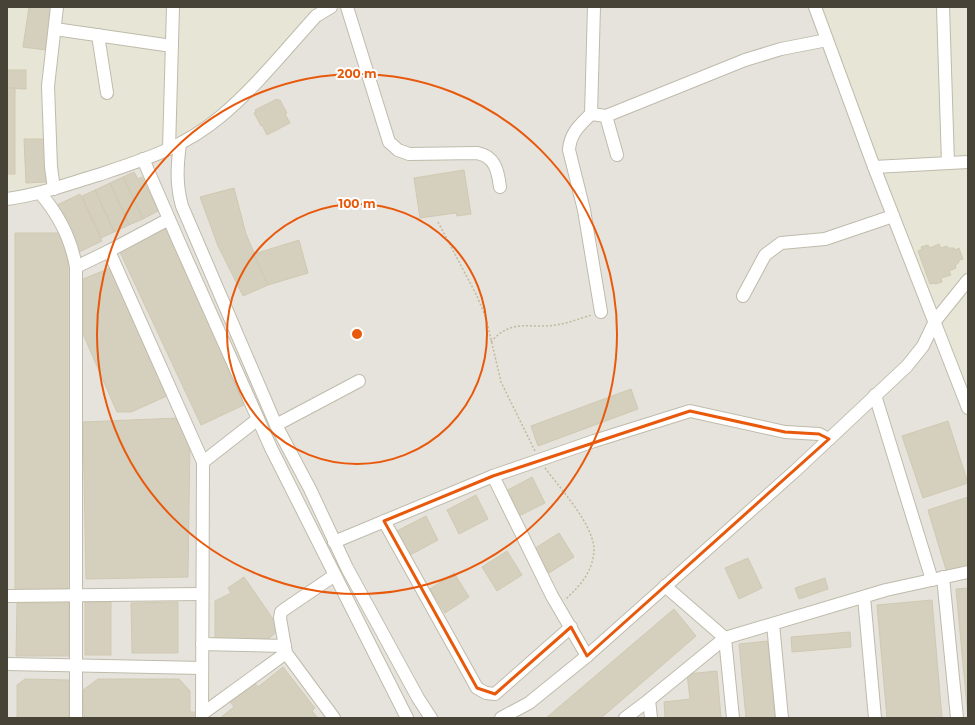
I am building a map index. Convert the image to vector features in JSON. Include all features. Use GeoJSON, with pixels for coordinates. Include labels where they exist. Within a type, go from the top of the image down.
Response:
{"type":"FeatureCollection","features":[{"type":"Feature","properties":{"kind":"street"},"geometry":{"type":"LineString","coordinates":[[54,189],[51,167],[48,86],[57,7]]}},
{"type":"Feature","properties":{"kind":"street"},"geometry":{"type":"LineString","coordinates":[[173,7],[172,46],[175,147],[177,183],[182,206],[276,425],[310,489],[334,542],[418,698],[431,718]]}},
{"type":"Feature","properties":{"kind":"street"},"geometry":{"type":"LineString","coordinates":[[7,199],[54,189],[144,160],[175,147],[209,126],[235,104],[316,16],[331,7]]}},
{"type":"Feature","properties":{"kind":"street"},"geometry":{"type":"LineString","coordinates":[[347,7],[389,142],[398,150],[409,154],[477,153],[486,155],[495,165],[500,186]]}},
{"type":"Feature","properties":{"kind":"street"},"geometry":{"type":"LineString","coordinates":[[594,7],[591,114],[574,132],[570,140],[568,150],[584,210],[601,312]]}},
{"type":"Feature","properties":{"kind":"street"},"geometry":{"type":"LineString","coordinates":[[815,7],[893,216],[966,396],[968,408]]}},
{"type":"Feature","properties":{"kind":"street"},"geometry":{"type":"LineString","coordinates":[[943,7],[948,163]]}},
{"type":"Feature","properties":{"kind":"street"},"geometry":{"type":"LineString","coordinates":[[55,29],[172,46]]}},
{"type":"Feature","properties":{"kind":"street"},"geometry":{"type":"LineString","coordinates":[[98,36],[107,93]]}},
{"type":"Feature","properties":{"kind":"street"},"geometry":{"type":"LineString","coordinates":[[591,114],[606,116],[745,60],[781,49],[827,40]]}},
{"type":"Feature","properties":{"kind":"street"},"geometry":{"type":"LineString","coordinates":[[606,116],[618,155]]}},
{"type":"Feature","properties":{"kind":"street"},"geometry":{"type":"LineString","coordinates":[[144,160],[258,419],[287,480],[407,718]]}},
{"type":"Feature","properties":{"kind":"street"},"geometry":{"type":"LineString","coordinates":[[874,167],[968,162]]}},
{"type":"Feature","properties":{"kind":"street"},"geometry":{"type":"LineString","coordinates":[[40,193],[62,224],[71,246],[76,267],[76,718]]}},
{"type":"Feature","properties":{"kind":"street"},"geometry":{"type":"LineString","coordinates":[[743,296],[765,255],[781,243],[825,239],[893,216]]}},
{"type":"Feature","properties":{"kind":"street"},"geometry":{"type":"LineString","coordinates":[[76,267],[169,219]]}},
{"type":"Feature","properties":{"kind":"street"},"geometry":{"type":"LineString","coordinates":[[109,251],[204,462],[202,716]]}},
{"type":"Feature","properties":{"kind":"street"},"geometry":{"type":"LineString","coordinates":[[501,718],[529,703],[587,656],[876,395],[912,360],[923,346],[935,321],[968,280]]}},
{"type":"Feature","properties":{"kind":"street"},"geometry":{"type":"LineString","coordinates":[[276,425],[359,381]]}},
{"type":"Feature","properties":{"kind":"street"},"geometry":{"type":"LineString","coordinates":[[876,395],[938,579],[957,718]]}},
{"type":"Feature","properties":{"kind":"street"},"geometry":{"type":"LineString","coordinates":[[334,542],[493,476],[594,440],[690,411],[785,432],[819,434],[829,439]]}},
{"type":"Feature","properties":{"kind":"street"},"geometry":{"type":"LineString","coordinates":[[204,462],[258,419]]}},
{"type":"Feature","properties":{"kind":"street"},"geometry":{"type":"LineString","coordinates":[[493,476],[552,596],[587,656]]}},
{"type":"Feature","properties":{"kind":"street"},"geometry":{"type":"LineString","coordinates":[[384,521],[477,688],[481,691],[495,694],[570,627]]}},
{"type":"Feature","properties":{"kind":"street"},"geometry":{"type":"LineString","coordinates":[[625,718],[725,638],[886,590],[968,572]]}},
{"type":"Feature","properties":{"kind":"street"},"geometry":{"type":"LineString","coordinates":[[334,718],[285,650],[280,618],[283,610],[335,575]]}},
{"type":"Feature","properties":{"kind":"street"},"geometry":{"type":"LineString","coordinates":[[665,586],[725,638],[733,718]]}},
{"type":"Feature","properties":{"kind":"street"},"geometry":{"type":"LineString","coordinates":[[7,596],[202,594]]}},
{"type":"Feature","properties":{"kind":"street"},"geometry":{"type":"LineString","coordinates":[[864,597],[875,718]]}},
{"type":"Feature","properties":{"kind":"street"},"geometry":{"type":"LineString","coordinates":[[773,624],[782,718]]}},
{"type":"Feature","properties":{"kind":"street"},"geometry":{"type":"LineString","coordinates":[[202,644],[285,650]]}},
{"type":"Feature","properties":{"kind":"street"},"geometry":{"type":"LineString","coordinates":[[202,716],[285,650]]}},
{"type":"Feature","properties":{"kind":"street"},"geometry":{"type":"LineString","coordinates":[[7,664],[202,668]]}},
{"type":"Feature","properties":{"kind":"street"},"geometry":{"type":"LineString","coordinates":[[649,700],[651,718]]}},
{"type":"Feature","properties":{"kind":"street"},"geometry":{"type":"LineString","coordinates":[[517,718],[529,703]]}},
{"type":"Feature","properties":{"kind":"path"},"geometry":{"type":"LineString","coordinates":[[438,222],[477,296],[486,318],[501,382],[540,460],[586,524],[594,547],[591,565],[585,578],[558,607]]}},
{"type":"Feature","properties":{"kind":"path"},"geometry":{"type":"LineString","coordinates":[[492,342],[500,333],[511,327],[522,325],[556,325],[601,312]]}},
{"type":"Feature","properties":{"kind":"highlighted area"},"geometry":{"type":"Polygon","coordinates":[[[690,411],[785,432],[819,434],[829,439],[587,656],[571,627],[495,694],[477,688],[384,521],[493,476],[690,411]]]}},
{"type":"Feature","properties":{"kind":"shaded area"},"geometry":{"type":"Polygon","coordinates":[[[7,7],[331,7],[189,139],[7,200],[7,7]]]}},
{"type":"Feature","properties":{"kind":"shaded area"},"geometry":{"type":"Polygon","coordinates":[[[331,7],[811,7],[968,408],[968,718],[7,718],[7,200],[189,139],[331,7]]]}},
{"type":"Feature","properties":{"kind":"shaded area"},"geometry":{"type":"Polygon","coordinates":[[[811,7],[968,7],[968,408],[811,7]]]}},
{"type":"Feature","properties":{"kind":"building"},"geometry":{"type":"Polygon","coordinates":[[[29,7],[52,7],[46,50],[23,47],[29,7]]]}},
{"type":"Feature","properties":{"kind":"building"},"geometry":{"type":"Polygon","coordinates":[[[7,70],[26,70],[26,89],[7,88],[7,70]]]}},
{"type":"Feature","properties":{"kind":"building"},"geometry":{"type":"Polygon","coordinates":[[[7,88],[15,88],[15,174],[7,174],[7,88]]]}},
{"type":"Feature","properties":{"kind":"building"},"geometry":{"type":"Polygon","coordinates":[[[277,99],[280,100],[287,113],[285,114],[290,123],[267,135],[254,113],[256,112],[255,110],[277,99]]]}},
{"type":"Feature","properties":{"kind":"building"},"geometry":{"type":"Polygon","coordinates":[[[24,139],[44,139],[46,182],[26,183],[24,139]]]}},
{"type":"Feature","properties":{"kind":"building"},"geometry":{"type":"Polygon","coordinates":[[[464,170],[471,214],[457,216],[456,213],[420,218],[414,178],[464,170]]]}},
{"type":"Feature","properties":{"kind":"building"},"geometry":{"type":"Polygon","coordinates":[[[134,172],[138,179],[142,177],[158,211],[143,219],[123,177],[134,172]]]}},
{"type":"Feature","properties":{"kind":"building"},"geometry":{"type":"Polygon","coordinates":[[[123,177],[143,219],[129,225],[110,183],[123,177]]]}},
{"type":"Feature","properties":{"kind":"building"},"geometry":{"type":"Polygon","coordinates":[[[110,183],[129,225],[114,232],[95,190],[110,183]]]}},
{"type":"Feature","properties":{"kind":"building"},"geometry":{"type":"Polygon","coordinates":[[[234,188],[246,234],[268,285],[243,296],[218,246],[200,197],[234,188]]]}},
{"type":"Feature","properties":{"kind":"building"},"geometry":{"type":"Polygon","coordinates":[[[95,190],[114,232],[101,238],[82,196],[95,190]]]}},
{"type":"Feature","properties":{"kind":"building"},"geometry":{"type":"Polygon","coordinates":[[[80,194],[102,241],[77,253],[55,206],[80,194]]]}},
{"type":"Feature","properties":{"kind":"building"},"geometry":{"type":"Polygon","coordinates":[[[165,228],[248,403],[201,425],[119,250],[165,228]]]}},
{"type":"Feature","properties":{"kind":"building"},"geometry":{"type":"Polygon","coordinates":[[[15,233],[63,233],[68,251],[68,593],[15,593],[15,233]]]}},
{"type":"Feature","properties":{"kind":"building"},"geometry":{"type":"Polygon","coordinates":[[[299,240],[308,273],[268,285],[254,254],[299,240]]]}},
{"type":"Feature","properties":{"kind":"building"},"geometry":{"type":"Polygon","coordinates":[[[939,244],[941,248],[947,246],[948,248],[954,248],[955,250],[959,248],[963,259],[959,260],[955,266],[956,268],[949,271],[951,275],[941,278],[942,282],[930,284],[918,251],[922,249],[921,247],[928,245],[930,248],[939,244]]]}},
{"type":"Feature","properties":{"kind":"building"},"geometry":{"type":"Polygon","coordinates":[[[110,268],[167,396],[131,412],[117,412],[83,334],[83,279],[110,268]]]}},
{"type":"Feature","properties":{"kind":"building"},"geometry":{"type":"Polygon","coordinates":[[[631,389],[638,409],[538,446],[531,426],[631,389]]]}},
{"type":"Feature","properties":{"kind":"building"},"geometry":{"type":"Polygon","coordinates":[[[178,418],[190,442],[188,577],[86,579],[83,422],[178,418]]]}},
{"type":"Feature","properties":{"kind":"building"},"geometry":{"type":"Polygon","coordinates":[[[948,421],[968,483],[923,498],[902,436],[948,421]]]}},
{"type":"Feature","properties":{"kind":"building"},"geometry":{"type":"Polygon","coordinates":[[[532,477],[545,503],[519,516],[506,491],[532,477]]]}},
{"type":"Feature","properties":{"kind":"building"},"geometry":{"type":"Polygon","coordinates":[[[476,495],[488,519],[459,534],[447,510],[476,495]]]}},
{"type":"Feature","properties":{"kind":"building"},"geometry":{"type":"Polygon","coordinates":[[[968,497],[968,566],[947,573],[928,510],[968,497]]]}},
{"type":"Feature","properties":{"kind":"building"},"geometry":{"type":"Polygon","coordinates":[[[426,516],[438,540],[410,555],[397,531],[426,516]]]}},
{"type":"Feature","properties":{"kind":"building"},"geometry":{"type":"Polygon","coordinates":[[[559,533],[574,557],[549,573],[534,549],[559,533]]]}},
{"type":"Feature","properties":{"kind":"building"},"geometry":{"type":"Polygon","coordinates":[[[507,551],[522,575],[497,591],[482,567],[507,551]]]}},
{"type":"Feature","properties":{"kind":"building"},"geometry":{"type":"Polygon","coordinates":[[[748,558],[762,588],[739,599],[725,568],[748,558]]]}},
{"type":"Feature","properties":{"kind":"building"},"geometry":{"type":"Polygon","coordinates":[[[454,573],[469,597],[445,613],[430,589],[454,573]]]}},
{"type":"Feature","properties":{"kind":"building"},"geometry":{"type":"Polygon","coordinates":[[[244,577],[280,629],[266,641],[215,638],[215,601],[231,593],[228,588],[244,577]]]}},
{"type":"Feature","properties":{"kind":"building"},"geometry":{"type":"Polygon","coordinates":[[[825,578],[828,589],[799,599],[795,588],[825,578]]]}},
{"type":"Feature","properties":{"kind":"building"},"geometry":{"type":"Polygon","coordinates":[[[968,588],[968,718],[956,589],[968,588]]]}},
{"type":"Feature","properties":{"kind":"building"},"geometry":{"type":"Polygon","coordinates":[[[932,600],[942,718],[887,718],[877,605],[932,600]]]}},
{"type":"Feature","properties":{"kind":"building"},"geometry":{"type":"Polygon","coordinates":[[[85,602],[111,602],[111,655],[85,655],[85,602]]]}},
{"type":"Feature","properties":{"kind":"building"},"geometry":{"type":"Polygon","coordinates":[[[178,602],[178,653],[132,653],[131,603],[178,602]]]}},
{"type":"Feature","properties":{"kind":"building"},"geometry":{"type":"Polygon","coordinates":[[[17,603],[69,603],[69,656],[16,656],[17,603]]]}},
{"type":"Feature","properties":{"kind":"building"},"geometry":{"type":"Polygon","coordinates":[[[674,609],[696,636],[601,718],[546,718],[674,609]]]}},
{"type":"Feature","properties":{"kind":"building"},"geometry":{"type":"Polygon","coordinates":[[[850,632],[851,647],[792,652],[791,637],[850,632]]]}},
{"type":"Feature","properties":{"kind":"building"},"geometry":{"type":"Polygon","coordinates":[[[768,641],[775,718],[746,718],[739,644],[768,641]]]}},
{"type":"Feature","properties":{"kind":"building"},"geometry":{"type":"Polygon","coordinates":[[[283,667],[315,708],[312,711],[318,718],[220,718],[234,707],[229,700],[253,681],[258,687],[283,667]]]}},
{"type":"Feature","properties":{"kind":"building"},"geometry":{"type":"Polygon","coordinates":[[[717,671],[721,718],[665,718],[664,702],[690,699],[687,674],[717,671]]]}},
{"type":"Feature","properties":{"kind":"building"},"geometry":{"type":"Polygon","coordinates":[[[25,679],[69,680],[69,718],[17,718],[17,685],[25,679]]]}},
{"type":"Feature","properties":{"kind":"building"},"geometry":{"type":"Polygon","coordinates":[[[98,679],[179,679],[190,691],[190,712],[196,712],[196,718],[84,718],[83,690],[98,679]]]}}]}
